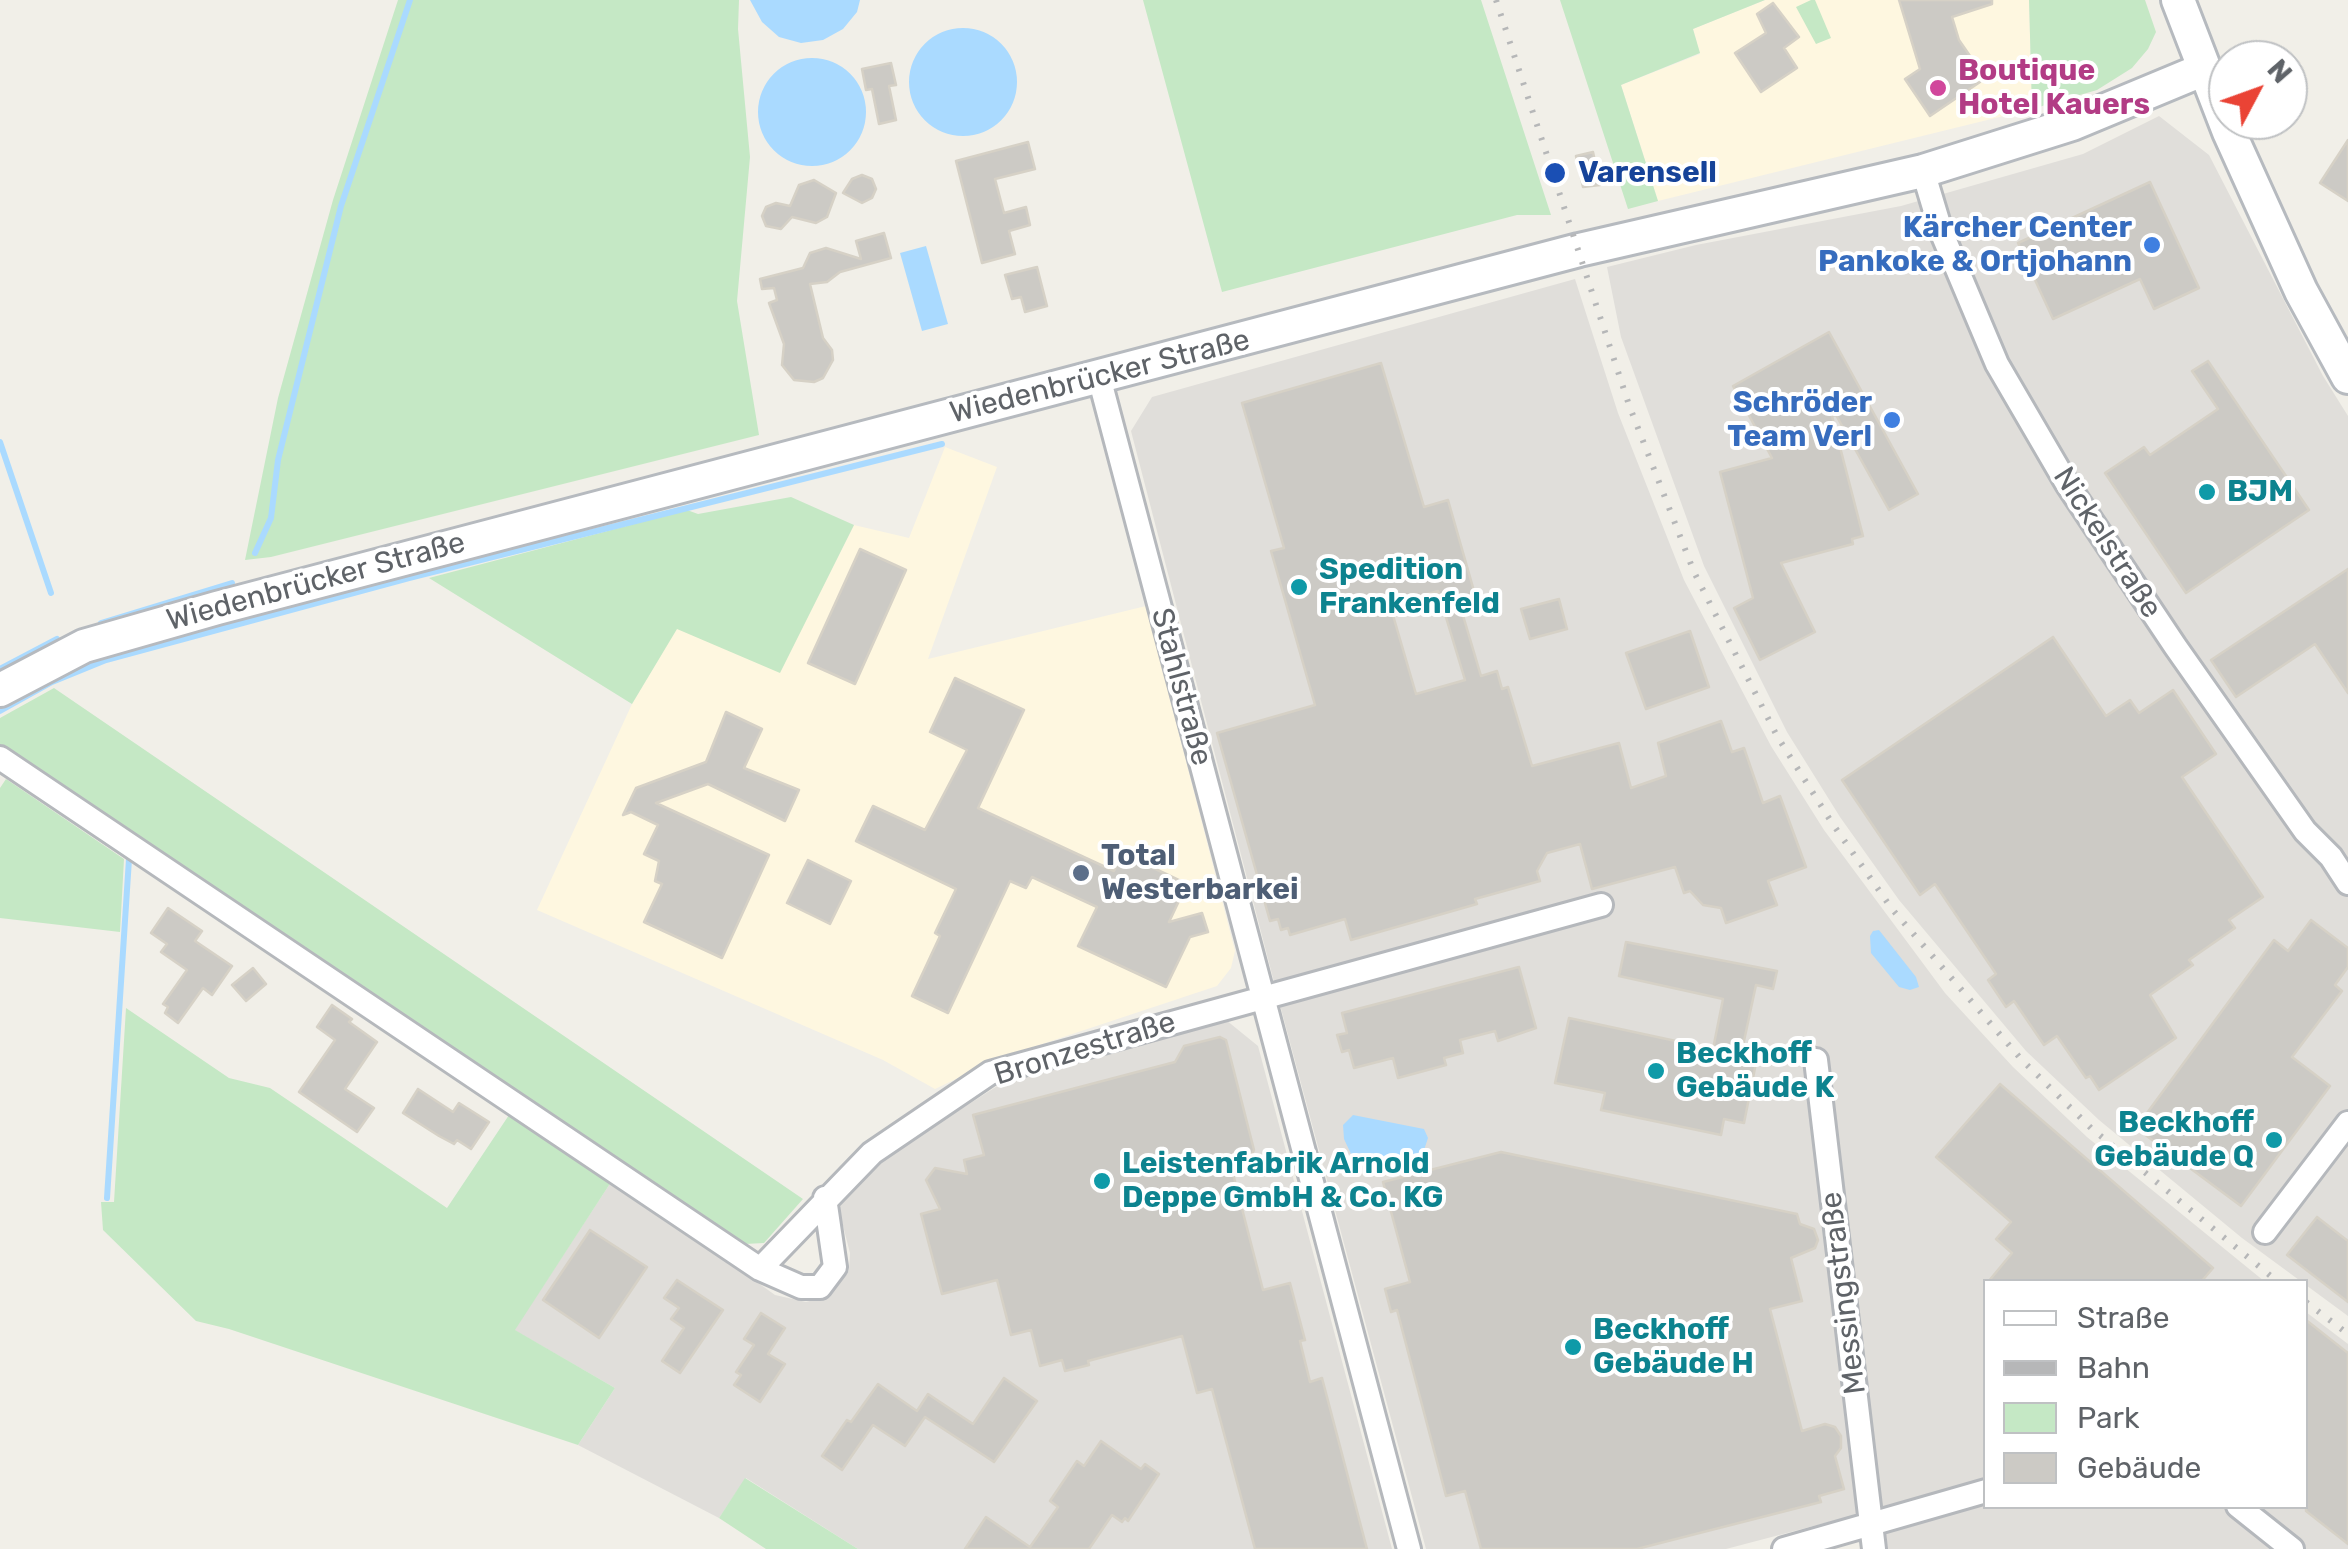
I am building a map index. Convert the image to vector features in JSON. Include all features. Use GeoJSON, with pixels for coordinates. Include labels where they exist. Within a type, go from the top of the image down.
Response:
{"type":"FeatureCollection","features":[{"type":"Feature","properties":{"kind":"main road"},"geometry":{"type":"LineString","coordinates":[[2178,0],[2202,70],[2301,291],[2348,377]]}},
{"type":"Feature","properties":{"kind":"main road","name":"Wiedenbrücker Straße"},"geometry":{"type":"LineString","coordinates":[[0,690],[84,646],[160,624],[1579,250],[1923,170],[2072,124],[2202,70]]}},
{"type":"Feature","properties":{"kind":"street","name":"Nickelstraße"},"geometry":{"type":"LineString","coordinates":[[1923,170],[1941,230],[1997,364],[2067,484],[2305,831],[2331,857],[2348,883]]}},
{"type":"Feature","properties":{"kind":"street","name":"Stahlstraße"},"geometry":{"type":"LineString","coordinates":[[1098,377],[1409,1549]]}},
{"type":"Feature","properties":{"kind":"street"},"geometry":{"type":"LineString","coordinates":[[0,758],[760,1269],[801,1287],[820,1287],[835,1268],[825,1198]]}},
{"type":"Feature","properties":{"kind":"street"},"geometry":{"type":"LineString","coordinates":[[1264,998],[1601,905]]}},
{"type":"Feature","properties":{"kind":"street","name":"Bronzestraße"},"geometry":{"type":"LineString","coordinates":[[760,1269],[872,1153],[990,1073],[1264,998]]}},
{"type":"Feature","properties":{"kind":"street","name":"Messingstraße"},"geometry":{"type":"LineString","coordinates":[[1816,1060],[1872,1537]]}},
{"type":"Feature","properties":{"kind":"street"},"geometry":{"type":"LineString","coordinates":[[2264,1232],[2348,1122]]}},
{"type":"Feature","properties":{"kind":"street"},"geometry":{"type":"LineString","coordinates":[[1784,1549],[1872,1537],[1983,1492]]}},
{"type":"Feature","properties":{"kind":"street"},"geometry":{"type":"LineString","coordinates":[[2242,1509],[2292,1549]]}},
{"type":"Feature","properties":{"kind":"shaded area"},"geometry":{"type":"Polygon","coordinates":[[[1765,0],[2029,0],[2032,109],[1658,201],[1621,85],[1700,54],[1693,29],[1765,0]]]}},
{"type":"Feature","properties":{"kind":"shaded area"},"geometry":{"type":"Polygon","coordinates":[[[2159,116],[2209,155],[2323,376],[2348,416],[2348,1316],[2308,1287],[2308,1279],[2298,1279],[2242,1238],[2099,1120],[2026,1051],[1899,900],[1840,817],[1787,732],[1704,566],[1621,337],[1607,267],[1696,245],[1901,206],[2083,154],[2159,116]]]}},
{"type":"Feature","properties":{"kind":"shaded area"},"geometry":{"type":"Polygon","coordinates":[[[1575,279],[1618,413],[1684,580],[1771,746],[1824,830],[1945,993],[2013,1067],[2087,1137],[2262,1279],[1983,1279],[1983,1509],[2308,1509],[2308,1314],[2348,1344],[2348,1549],[1888,1549],[1882,1508],[1726,1549],[1426,1549],[1131,431],[1152,397],[1575,279]]]}},
{"type":"Feature","properties":{"kind":"shaded area"},"geometry":{"type":"Polygon","coordinates":[[[945,447],[997,467],[928,659],[1146,606],[1235,951],[1231,968],[1217,986],[1000,1058],[935,1089],[883,1060],[537,910],[632,704],[677,628],[780,672],[854,525],[909,538],[945,447]]]}},
{"type":"Feature","properties":{"kind":"shaded area"},"geometry":{"type":"Polygon","coordinates":[[[1226,1020],[1258,1046],[1392,1549],[858,1549],[746,1478],[719,1518],[578,1445],[615,1388],[514,1330],[613,1179],[775,1295],[806,1302],[828,1296],[849,1271],[850,1253],[839,1210],[843,1197],[878,1162],[1002,1083],[1226,1020]]]}},
{"type":"Feature","properties":{"kind":"green space"},"geometry":{"type":"Polygon","coordinates":[[[398,0],[739,0],[738,29],[750,157],[737,301],[759,435],[271,557],[245,560],[278,398],[333,200],[398,0]]]}},
{"type":"Feature","properties":{"kind":"green space"},"geometry":{"type":"Polygon","coordinates":[[[1143,0],[1481,0],[1551,215],[1517,215],[1222,292],[1143,0]]]}},
{"type":"Feature","properties":{"kind":"green space"},"geometry":{"type":"Polygon","coordinates":[[[1560,0],[1765,0],[1693,29],[1700,53],[1621,85],[1658,201],[1628,209],[1560,0]]]}},
{"type":"Feature","properties":{"kind":"green space"},"geometry":{"type":"Polygon","coordinates":[[[1815,0],[1831,38],[1816,44],[1796,7],[1815,0]]]}},
{"type":"Feature","properties":{"kind":"green space"},"geometry":{"type":"Polygon","coordinates":[[[2029,0],[2145,0],[2156,32],[2132,68],[2097,90],[2032,109],[2029,0]]]}},
{"type":"Feature","properties":{"kind":"green space"},"geometry":{"type":"Polygon","coordinates":[[[791,497],[854,525],[780,673],[677,629],[632,704],[429,578],[687,510],[698,514],[791,497]]]}},
{"type":"Feature","properties":{"kind":"green space"},"geometry":{"type":"Polygon","coordinates":[[[54,688],[803,1199],[764,1243],[745,1244],[0,744],[0,718],[54,688]]]}},
{"type":"Feature","properties":{"kind":"green space"},"geometry":{"type":"Polygon","coordinates":[[[6,779],[124,859],[120,932],[0,918],[0,788],[6,779]]]}},
{"type":"Feature","properties":{"kind":"green space"},"geometry":{"type":"Polygon","coordinates":[[[126,1008],[229,1078],[270,1088],[447,1208],[511,1112],[613,1179],[515,1330],[615,1388],[578,1445],[196,1321],[103,1230],[101,1202],[114,1202],[126,1008]]]}},
{"type":"Feature","properties":{"kind":"green space"},"geometry":{"type":"Polygon","coordinates":[[[745,1478],[858,1549],[766,1549],[719,1518],[745,1478]]]}},
{"type":"Feature","properties":{"kind":"water"},"geometry":{"type":"Polygon","coordinates":[[[750,0],[860,0],[857,12],[843,29],[823,40],[801,43],[779,37],[762,22],[750,0]]]}},
{"type":"Feature","properties":{"kind":"water"},"geometry":{"type":"Polygon","coordinates":[[[963,28],[984,32],[1001,44],[1013,61],[1017,82],[1013,103],[1001,120],[984,132],[963,136],[942,132],[925,120],[913,103],[909,82],[913,61],[925,44],[942,32],[963,28]]]}},
{"type":"Feature","properties":{"kind":"water"},"geometry":{"type":"Polygon","coordinates":[[[812,58],[833,62],[850,74],[862,91],[866,112],[862,133],[850,150],[833,162],[812,166],[791,162],[774,150],[762,133],[758,112],[762,91],[774,74],[791,62],[812,58]]]}},
{"type":"Feature","properties":{"kind":"water"},"geometry":{"type":"Polygon","coordinates":[[[926,246],[948,324],[922,331],[900,253],[926,246]]]}},
{"type":"Feature","properties":{"kind":"water"},"geometry":{"type":"Polygon","coordinates":[[[1879,930],[1916,977],[1919,987],[1899,987],[1871,953],[1870,936],[1879,930]]]}},
{"type":"Feature","properties":{"kind":"water"},"geometry":{"type":"Polygon","coordinates":[[[1353,1115],[1424,1129],[1428,1138],[1423,1153],[1362,1159],[1351,1154],[1343,1125],[1353,1115]]]}},
{"type":"Feature","properties":{"kind":"building"},"geometry":{"type":"Polygon","coordinates":[[[1899,0],[1992,0],[1992,4],[1952,17],[1959,40],[1979,69],[1973,73],[1980,82],[1930,116],[1905,79],[1920,69],[1899,0]]]}},
{"type":"Feature","properties":{"kind":"building"},"geometry":{"type":"Polygon","coordinates":[[[1773,3],[1799,37],[1784,48],[1797,68],[1761,92],[1735,53],[1766,33],[1757,14],[1773,3]]]}},
{"type":"Feature","properties":{"kind":"building"},"geometry":{"type":"Polygon","coordinates":[[[891,63],[896,85],[889,86],[896,120],[879,124],[872,89],[866,90],[862,69],[891,63]]]}},
{"type":"Feature","properties":{"kind":"building"},"geometry":{"type":"Polygon","coordinates":[[[2348,140],[2348,201],[2320,183],[2348,140]]]}},
{"type":"Feature","properties":{"kind":"building"},"geometry":{"type":"Polygon","coordinates":[[[1028,142],[1035,169],[995,179],[1004,213],[1026,207],[1030,225],[1009,231],[1015,254],[982,263],[956,161],[1028,142]]]}},
{"type":"Feature","properties":{"kind":"building"},"geometry":{"type":"Polygon","coordinates":[[[1593,152],[1600,185],[1583,187],[1576,156],[1593,152]]]}},
{"type":"Feature","properties":{"kind":"building"},"geometry":{"type":"Polygon","coordinates":[[[862,175],[872,179],[876,189],[872,198],[862,203],[843,193],[852,179],[862,175]]]}},
{"type":"Feature","properties":{"kind":"building"},"geometry":{"type":"Polygon","coordinates":[[[814,180],[836,193],[827,217],[816,223],[792,217],[781,229],[766,226],[762,216],[766,207],[776,203],[790,206],[799,185],[814,180]]]}},
{"type":"Feature","properties":{"kind":"building"},"geometry":{"type":"Polygon","coordinates":[[[2150,182],[2199,288],[2154,309],[2140,279],[2053,319],[2018,243],[2150,182]]]}},
{"type":"Feature","properties":{"kind":"building"},"geometry":{"type":"Polygon","coordinates":[[[884,233],[891,258],[840,272],[827,282],[810,284],[823,338],[832,350],[833,360],[823,378],[814,382],[794,380],[782,365],[784,344],[769,303],[777,300],[774,288],[762,289],[760,279],[803,268],[810,253],[826,248],[861,259],[856,241],[884,233]]]}},
{"type":"Feature","properties":{"kind":"building"},"geometry":{"type":"Polygon","coordinates":[[[1037,267],[1047,306],[1025,312],[1021,297],[1012,299],[1005,275],[1037,267]]]}},
{"type":"Feature","properties":{"kind":"building"},"geometry":{"type":"Polygon","coordinates":[[[1829,332],[1918,494],[1889,510],[1836,415],[1832,416],[1863,536],[1852,539],[1853,544],[1781,563],[1815,632],[1760,660],[1734,608],[1753,598],[1720,472],[1772,458],[1733,386],[1829,332]]]}},
{"type":"Feature","properties":{"kind":"building","name":"BJM"},"geometry":{"type":"Polygon","coordinates":[[[2208,361],[2309,510],[2186,593],[2105,473],[2144,447],[2150,455],[2218,409],[2192,371],[2208,361]]]}},
{"type":"Feature","properties":{"kind":"building"},"geometry":{"type":"Polygon","coordinates":[[[1381,363],[1424,507],[1448,500],[1476,598],[1459,602],[1481,676],[1497,671],[1502,689],[1508,687],[1532,766],[1619,743],[1631,788],[1666,776],[1658,743],[1721,721],[1732,752],[1744,748],[1763,803],[1780,796],[1806,867],[1768,881],[1777,905],[1726,923],[1721,908],[1703,905],[1690,891],[1684,893],[1675,867],[1592,889],[1580,844],[1547,853],[1537,871],[1540,881],[1475,899],[1477,904],[1351,940],[1345,919],[1290,935],[1288,928],[1281,930],[1278,919],[1270,921],[1217,733],[1315,705],[1271,551],[1284,548],[1242,403],[1381,363]],[[1438,591],[1390,605],[1416,694],[1465,680],[1438,591]]]}},
{"type":"Feature","properties":{"kind":"building"},"geometry":{"type":"Polygon","coordinates":[[[860,549],[906,570],[855,684],[808,663],[860,549]]]}},
{"type":"Feature","properties":{"kind":"building"},"geometry":{"type":"Polygon","coordinates":[[[2348,569],[2348,693],[2315,644],[2236,697],[2211,660],[2348,569]]]}},
{"type":"Feature","properties":{"kind":"building"},"geometry":{"type":"Polygon","coordinates":[[[1559,599],[1567,629],[1530,639],[1521,609],[1559,599]]]}},
{"type":"Feature","properties":{"kind":"building"},"geometry":{"type":"Polygon","coordinates":[[[1690,631],[1709,687],[1646,709],[1626,653],[1690,631]]]}},
{"type":"Feature","properties":{"kind":"building"},"geometry":{"type":"Polygon","coordinates":[[[2053,637],[2106,716],[2130,700],[2139,713],[2173,690],[2216,754],[2182,777],[2263,897],[2229,920],[2235,928],[2189,960],[2193,965],[2150,995],[2176,1038],[2099,1090],[2057,1036],[2044,1045],[2014,1001],[2006,1007],[1988,980],[1996,974],[1935,884],[1920,895],[1842,780],[2053,637]]]}},
{"type":"Feature","properties":{"kind":"building"},"geometry":{"type":"Polygon","coordinates":[[[955,678],[1024,710],[978,808],[1114,871],[1122,853],[1187,884],[1169,922],[1202,913],[1208,932],[1190,937],[1166,987],[1078,946],[1097,907],[1032,877],[1026,888],[1010,881],[948,1013],[912,996],[940,936],[935,933],[956,889],[856,841],[873,806],[925,830],[967,750],[930,732],[955,678]]]}},
{"type":"Feature","properties":{"kind":"building"},"geometry":{"type":"Polygon","coordinates":[[[726,712],[762,729],[744,768],[799,790],[785,821],[708,784],[656,803],[769,855],[722,958],[644,922],[662,884],[655,881],[659,861],[644,854],[658,825],[631,812],[623,815],[636,788],[706,762],[726,712]]]}},
{"type":"Feature","properties":{"kind":"building"},"geometry":{"type":"Polygon","coordinates":[[[808,860],[851,881],[830,924],[787,903],[808,860]]]}},
{"type":"Feature","properties":{"kind":"building"},"geometry":{"type":"Polygon","coordinates":[[[168,908],[202,931],[195,941],[232,966],[212,995],[203,988],[178,1023],[165,1013],[168,1007],[163,1004],[187,970],[161,952],[167,944],[151,933],[168,908]]]}},
{"type":"Feature","properties":{"kind":"building"},"geometry":{"type":"Polygon","coordinates":[[[2311,920],[2348,948],[2348,967],[2335,985],[2342,991],[2292,1057],[2330,1086],[2241,1206],[2136,1128],[2274,940],[2288,951],[2311,920]]]}},
{"type":"Feature","properties":{"kind":"building"},"geometry":{"type":"Polygon","coordinates":[[[1626,942],[1777,971],[1773,989],[1756,985],[1741,1055],[1757,1058],[1744,1123],[1724,1119],[1721,1135],[1601,1110],[1605,1093],[1555,1083],[1569,1018],[1713,1049],[1723,999],[1619,976],[1626,942]]]}},
{"type":"Feature","properties":{"kind":"building"},"geometry":{"type":"Polygon","coordinates":[[[1519,967],[1536,1028],[1498,1041],[1495,1031],[1460,1040],[1463,1053],[1444,1058],[1446,1065],[1398,1078],[1393,1058],[1354,1068],[1349,1050],[1342,1052],[1337,1035],[1347,1033],[1342,1013],[1519,967]]]}},
{"type":"Feature","properties":{"kind":"building"},"geometry":{"type":"Polygon","coordinates":[[[253,968],[266,984],[246,1001],[232,985],[253,968]]]}},
{"type":"Feature","properties":{"kind":"building"},"geometry":{"type":"Polygon","coordinates":[[[332,1005],[377,1042],[345,1089],[374,1108],[357,1132],[299,1092],[335,1040],[317,1027],[332,1005]]]}},
{"type":"Feature","properties":{"kind":"building"},"geometry":{"type":"Polygon","coordinates":[[[1220,1037],[1226,1040],[1254,1150],[1251,1156],[1230,1162],[1263,1290],[1290,1283],[1305,1340],[1300,1341],[1310,1382],[1322,1378],[1367,1549],[1255,1549],[1212,1389],[1197,1393],[1182,1336],[1065,1371],[1062,1360],[1040,1366],[1031,1330],[1011,1335],[997,1280],[942,1294],[921,1214],[940,1209],[926,1180],[935,1168],[967,1174],[964,1160],[984,1155],[973,1115],[1175,1062],[1184,1046],[1220,1037]]]}},
{"type":"Feature","properties":{"kind":"building"},"geometry":{"type":"Polygon","coordinates":[[[2000,1084],[2213,1268],[2204,1279],[1990,1279],[2012,1253],[1996,1239],[2011,1222],[1936,1157],[2000,1084]]]}},
{"type":"Feature","properties":{"kind":"building"},"geometry":{"type":"Polygon","coordinates":[[[418,1089],[453,1112],[459,1103],[489,1122],[471,1149],[457,1140],[454,1144],[403,1113],[418,1089]]]}},
{"type":"Feature","properties":{"kind":"building","name":"Beckhoff Gebäude H"},"geometry":{"type":"Polygon","coordinates":[[[1501,1152],[1797,1214],[1800,1224],[1814,1229],[1818,1240],[1815,1248],[1791,1258],[1802,1301],[1770,1309],[1802,1431],[1825,1424],[1835,1427],[1841,1436],[1841,1448],[1835,1456],[1844,1489],[1819,1496],[1821,1502],[1637,1549],[1481,1549],[1465,1491],[1446,1496],[1397,1310],[1391,1312],[1385,1289],[1410,1282],[1383,1182],[1501,1152]]]}},
{"type":"Feature","properties":{"kind":"building"},"geometry":{"type":"Polygon","coordinates":[[[2317,1217],[2348,1241],[2348,1302],[2287,1255],[2317,1217]]]}},
{"type":"Feature","properties":{"kind":"building"},"geometry":{"type":"Polygon","coordinates":[[[590,1230],[647,1267],[599,1338],[543,1300],[590,1230]]]}},
{"type":"Feature","properties":{"kind":"building"},"geometry":{"type":"Polygon","coordinates":[[[677,1280],[723,1310],[680,1373],[662,1361],[684,1328],[671,1319],[679,1308],[664,1298],[677,1280]]]}},
{"type":"Feature","properties":{"kind":"building"},"geometry":{"type":"Polygon","coordinates":[[[761,1313],[785,1328],[768,1354],[785,1364],[760,1402],[734,1385],[741,1375],[736,1372],[754,1345],[744,1339],[761,1313]]]}},
{"type":"Feature","properties":{"kind":"building"},"geometry":{"type":"Polygon","coordinates":[[[2308,1322],[2348,1353],[2348,1544],[2306,1511],[2308,1322]]]}},
{"type":"Feature","properties":{"kind":"building"},"geometry":{"type":"Polygon","coordinates":[[[1004,1378],[1037,1401],[994,1462],[925,1417],[905,1446],[873,1425],[842,1470],[822,1456],[878,1384],[917,1411],[928,1394],[973,1424],[1004,1378]]]}},
{"type":"Feature","properties":{"kind":"building"},"geometry":{"type":"Polygon","coordinates":[[[1101,1441],[1141,1469],[1145,1464],[1159,1474],[1128,1521],[1125,1518],[1122,1522],[1112,1515],[1089,1549],[965,1549],[986,1517],[1030,1547],[1058,1507],[1050,1501],[1077,1461],[1084,1466],[1101,1441]]]}},
{"type":"Feature","properties":{"kind":"waterway"},"geometry":{"type":"LineString","coordinates":[[255,553],[271,518],[278,460],[341,206],[410,0]]}},
{"type":"Feature","properties":{"kind":"waterway"},"geometry":{"type":"LineString","coordinates":[[0,442],[51,593]]}},
{"type":"Feature","properties":{"kind":"waterway"},"geometry":{"type":"LineString","coordinates":[[0,711],[52,682],[106,660],[409,578],[942,444]]}},
{"type":"Feature","properties":{"kind":"waterway"},"geometry":{"type":"LineString","coordinates":[[101,623],[232,583]]}},
{"type":"Feature","properties":{"kind":"waterway"},"geometry":{"type":"LineString","coordinates":[[0,669],[57,639]]}},
{"type":"Feature","properties":{"kind":"waterway"},"geometry":{"type":"LineString","coordinates":[[107,1198],[129,859]]}},
{"type":"Feature","properties":{"kind":"railway"},"geometry":{"type":"LineString","coordinates":[[1496,0],[1629,405],[1694,572],[1777,736],[1892,909],[2021,1059],[2091,1128],[2274,1279]]}},
{"type":"Feature","properties":{"kind":"railway"},"geometry":{"type":"LineString","coordinates":[[2308,1304],[2348,1334]]}},
{"type":"Feature","properties":{"kind":"place","name":"Boutique Hotel Kauers"},"geometry":{"type":"Point","coordinates":[1938,88]}},
{"type":"Feature","properties":{"kind":"place","name":"Varensell"},"geometry":{"type":"Point","coordinates":[1555,173]}},
{"type":"Feature","properties":{"kind":"place","name":"Kärcher Center Pankoke & Ortjohann"},"geometry":{"type":"Point","coordinates":[2152,245]}},
{"type":"Feature","properties":{"kind":"place","name":"Schröder Team Verl"},"geometry":{"type":"Point","coordinates":[1892,420]}},
{"type":"Feature","properties":{"kind":"place","name":"BJM"},"geometry":{"type":"Point","coordinates":[2207,492]}},
{"type":"Feature","properties":{"kind":"place","name":"Spedition Frankenfeld"},"geometry":{"type":"Point","coordinates":[1299,587]}},
{"type":"Feature","properties":{"kind":"place","name":"Total Westerbarkei"},"geometry":{"type":"Point","coordinates":[1081,873]}},
{"type":"Feature","properties":{"kind":"place","name":"Beckhoff Gebäude K"},"geometry":{"type":"Point","coordinates":[1656,1071]}},
{"type":"Feature","properties":{"kind":"place","name":"Beckhoff Gebäude Q"},"geometry":{"type":"Point","coordinates":[2274,1140]}},
{"type":"Feature","properties":{"kind":"place","name":"Leistenfabrik Arnold Deppe GmbH & Co. KG"},"geometry":{"type":"Point","coordinates":[1102,1181]}},
{"type":"Feature","properties":{"kind":"place","name":"Beckhoff Gebäude H"},"geometry":{"type":"Point","coordinates":[1573,1347]}}]}
